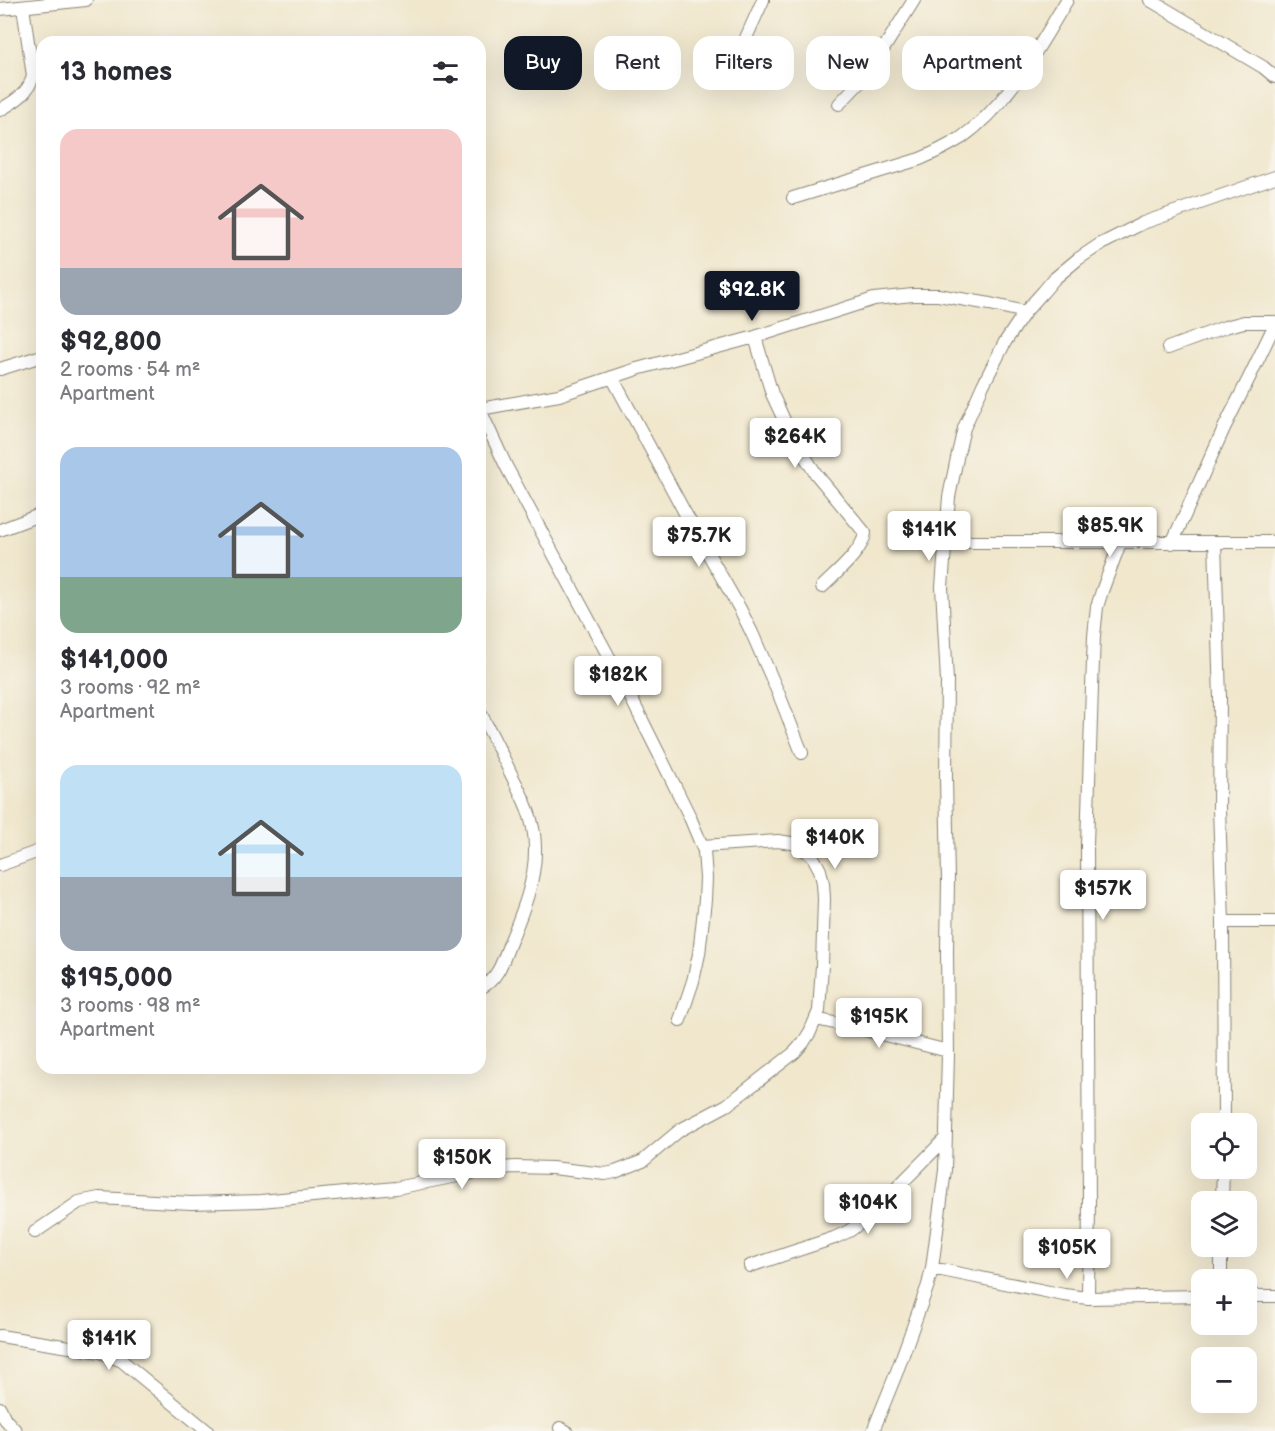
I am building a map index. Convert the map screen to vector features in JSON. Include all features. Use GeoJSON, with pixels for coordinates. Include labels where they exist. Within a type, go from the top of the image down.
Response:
{"type":"FeatureCollection","features":[{"type":"Feature","properties":{"kind":"street"},"geometry":{"type":"LineString","coordinates":[[0,9],[86,0]]}},
{"type":"Feature","properties":{"kind":"street"},"geometry":{"type":"LineString","coordinates":[[747,36],[763,0]]}},
{"type":"Feature","properties":{"kind":"street"},"geometry":{"type":"LineString","coordinates":[[839,104],[874,64],[914,0]]}},
{"type":"Feature","properties":{"kind":"street"},"geometry":{"type":"LineString","coordinates":[[793,198],[920,159],[960,138],[979,124],[1002,101],[1067,0]]}},
{"type":"Feature","properties":{"kind":"street"},"geometry":{"type":"LineString","coordinates":[[1150,0],[1275,76]]}},
{"type":"Feature","properties":{"kind":"street"},"geometry":{"type":"LineString","coordinates":[[0,110],[24,94],[33,76],[23,7]]}},
{"type":"Feature","properties":{"kind":"street"},"geometry":{"type":"LineString","coordinates":[[873,1431],[928,1285],[945,1170],[948,1051],[947,681],[942,587],[949,497],[964,428],[987,376],[1005,342],[1025,312],[1054,279],[1078,259],[1124,231],[1185,207],[1275,177]]}},
{"type":"Feature","properties":{"kind":"street"},"geometry":{"type":"LineString","coordinates":[[486,408],[558,395],[612,377],[755,337],[858,303],[895,296],[938,295],[1025,312]]}},
{"type":"Feature","properties":{"kind":"street"},"geometry":{"type":"LineString","coordinates":[[1168,348],[1244,322],[1275,323],[1172,543]]}},
{"type":"Feature","properties":{"kind":"street"},"geometry":{"type":"LineString","coordinates":[[755,337],[772,394],[791,435],[816,474],[865,533],[863,542],[857,550],[822,587]]}},
{"type":"Feature","properties":{"kind":"street"},"geometry":{"type":"LineString","coordinates":[[0,369],[36,358]]}},
{"type":"Feature","properties":{"kind":"street"},"geometry":{"type":"LineString","coordinates":[[612,377],[740,609],[780,697],[802,753]]}},
{"type":"Feature","properties":{"kind":"street"},"geometry":{"type":"LineString","coordinates":[[486,422],[506,466],[640,715],[682,799],[704,850],[705,900],[699,954],[680,1020]]}},
{"type":"Feature","properties":{"kind":"street"},"geometry":{"type":"LineString","coordinates":[[0,530],[36,516]]}},
{"type":"Feature","properties":{"kind":"street"},"geometry":{"type":"LineString","coordinates":[[945,542],[1275,542]]}},
{"type":"Feature","properties":{"kind":"street"},"geometry":{"type":"LineString","coordinates":[[1215,542],[1220,698],[1219,809],[1224,1113]]}},
{"type":"Feature","properties":{"kind":"street"},"geometry":{"type":"LineString","coordinates":[[1088,1298],[1087,845],[1094,636],[1097,607],[1120,543]]}},
{"type":"Feature","properties":{"kind":"street"},"geometry":{"type":"LineString","coordinates":[[486,724],[526,803],[534,825],[536,848],[524,907],[501,965],[496,975],[486,985]]}},
{"type":"Feature","properties":{"kind":"street"},"geometry":{"type":"LineString","coordinates":[[35,1232],[79,1203],[99,1198],[191,1203],[261,1201],[396,1188],[498,1168],[525,1167],[605,1174],[643,1161],[671,1136],[727,1105],[794,1053],[803,1043],[819,1011],[824,899],[820,870],[813,857],[798,844],[778,841],[702,846]]}},
{"type":"Feature","properties":{"kind":"street"},"geometry":{"type":"LineString","coordinates":[[0,865],[36,852]]}},
{"type":"Feature","properties":{"kind":"street"},"geometry":{"type":"LineString","coordinates":[[1222,922],[1275,922]]}},
{"type":"Feature","properties":{"kind":"street"},"geometry":{"type":"LineString","coordinates":[[816,1019],[948,1051]]}},
{"type":"Feature","properties":{"kind":"street"},"geometry":{"type":"LineString","coordinates":[[750,1266],[849,1231],[863,1221],[946,1138]]}},
{"type":"Feature","properties":{"kind":"street"},"geometry":{"type":"LineString","coordinates":[[932,1268],[1088,1298],[1191,1296]]}},
{"type":"Feature","properties":{"kind":"street"},"geometry":{"type":"LineString","coordinates":[[1257,1296],[1275,1296]]}},
{"type":"Feature","properties":{"kind":"street"},"geometry":{"type":"LineString","coordinates":[[0,1336],[101,1352],[112,1356],[122,1361],[207,1431]]}},
{"type":"Feature","properties":{"kind":"street"},"geometry":{"type":"LineString","coordinates":[[0,1408],[5,1419],[16,1431]]}}]}
